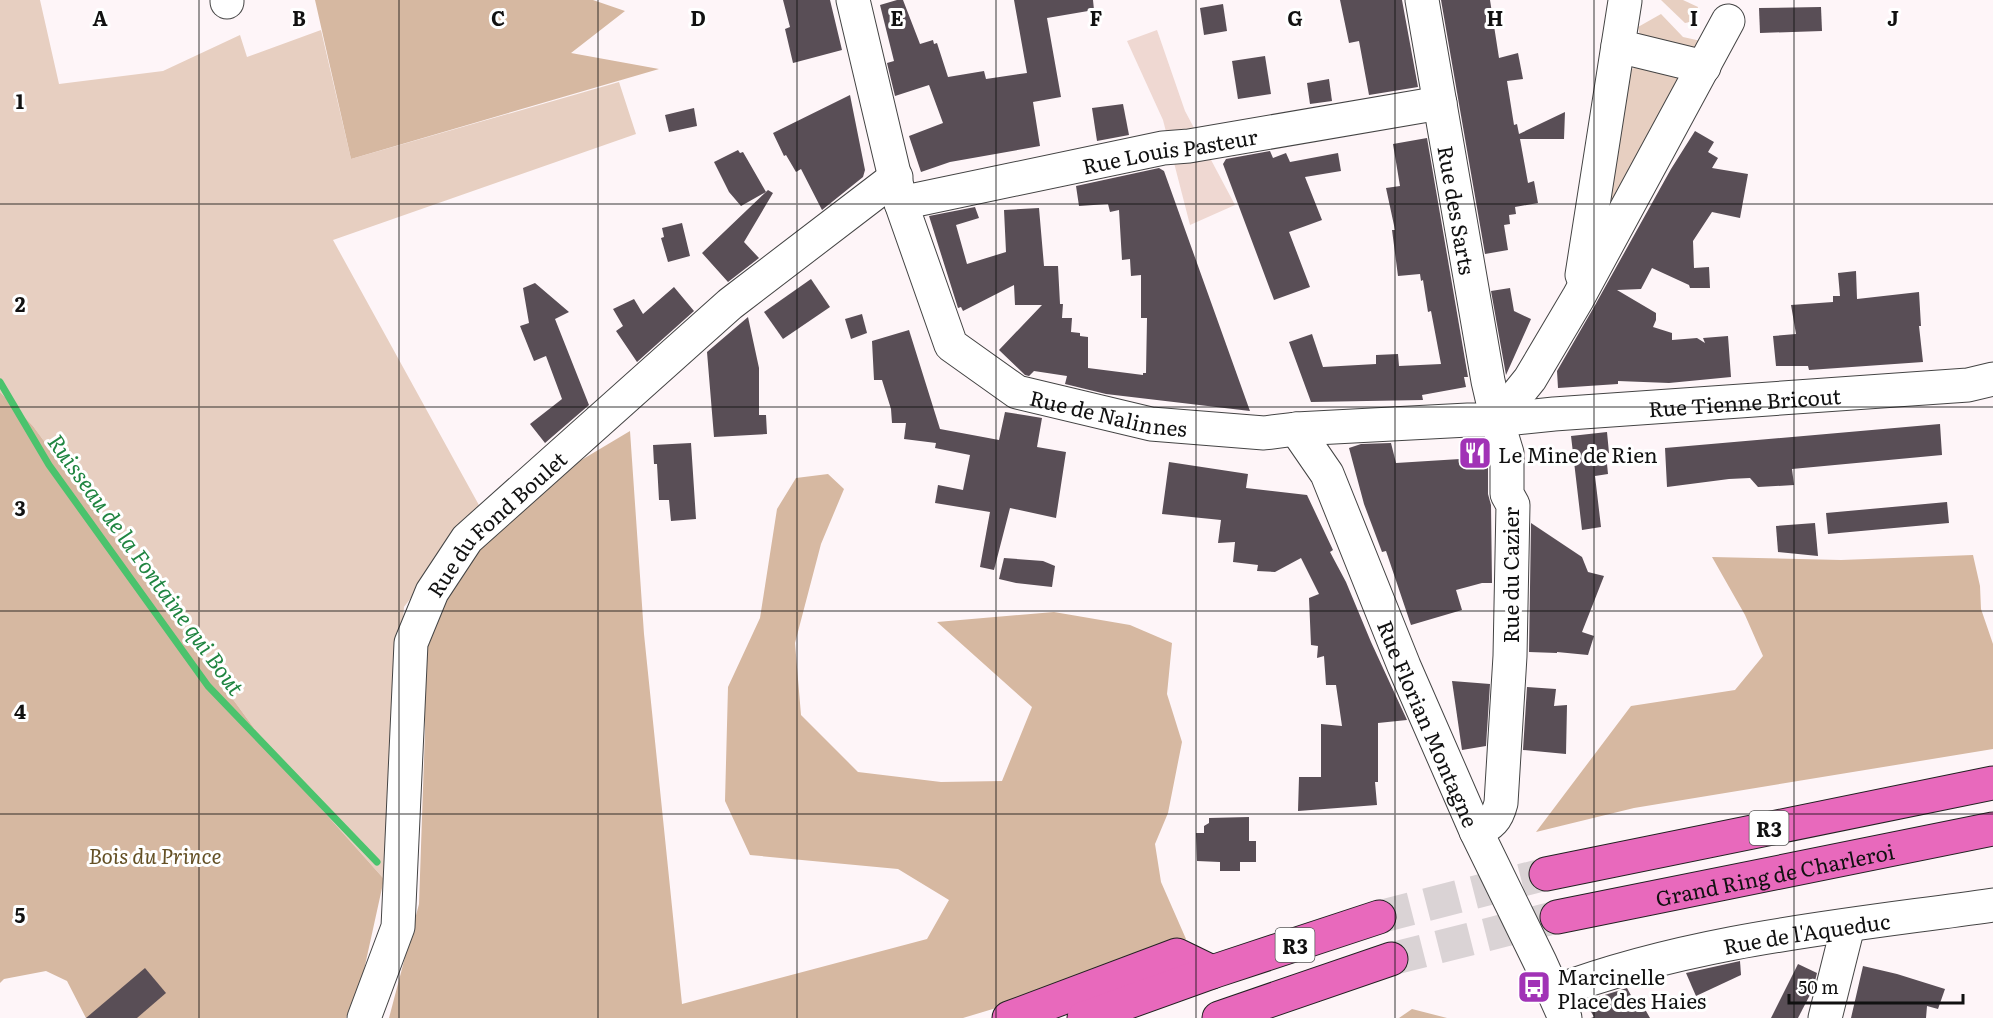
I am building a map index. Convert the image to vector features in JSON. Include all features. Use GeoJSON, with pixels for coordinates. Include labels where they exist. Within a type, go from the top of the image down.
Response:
{"type":"FeatureCollection","features":[{"type":"Feature","properties":{"kind":"highway","name":"Grand Ring de Charleroi"},"geometry":{"type":"LineString","coordinates":[[1546,874],[1993,783]]}},
{"type":"Feature","properties":{"kind":"highway","name":"Grand Ring de Charleroi"},"geometry":{"type":"LineString","coordinates":[[1557,917],[1993,829]]}},
{"type":"Feature","properties":{"kind":"highway","name":"R3"},"geometry":{"type":"LineString","coordinates":[[1084,1018],[1212,972],[1379,917]]}},
{"type":"Feature","properties":{"kind":"highway"},"geometry":{"type":"LineString","coordinates":[[1009,1018],[1177,955],[1212,972]]}},
{"type":"Feature","properties":{"kind":"highway","name":"R3"},"geometry":{"type":"LineString","coordinates":[[1219,1018],[1273,1007],[1391,960]]}},
{"type":"Feature","properties":{"kind":"street","name":"Rue de Nalinnes"},"geometry":{"type":"LineString","coordinates":[[853,0],[898,190],[951,345],[1017,392],[1151,424],[1263,433],[1296,429],[1497,420]]}},
{"type":"Feature","properties":{"kind":"street","name":"Rue des Sarts"},"geometry":{"type":"LineString","coordinates":[[1422,0],[1486,370],[1497,420]]}},
{"type":"Feature","properties":{"kind":"street"},"geometry":{"type":"LineString","coordinates":[[1578,298],[1625,1]]}},
{"type":"Feature","properties":{"kind":"street"},"geometry":{"type":"LineString","coordinates":[[1497,420],[1530,379],[1578,298],[1728,21]]}},
{"type":"Feature","properties":{"kind":"street"},"geometry":{"type":"LineString","coordinates":[[1618,46],[1704,67]]}},
{"type":"Feature","properties":{"kind":"street","name":"Rue Louis Pasteur"},"geometry":{"type":"LineString","coordinates":[[898,190],[1162,148],[1189,146],[1440,103]]}},
{"type":"Feature","properties":{"kind":"street","name":"Rue du Fond Boulet"},"geometry":{"type":"LineString","coordinates":[[364,1018],[398,927],[411,643],[432,592],[467,539],[730,304],[898,190]]}},
{"type":"Feature","properties":{"kind":"street","name":"Rue Tienne Bricout"},"geometry":{"type":"LineString","coordinates":[[1497,420],[1566,413],[1968,385],[1993,379]]}},
{"type":"Feature","properties":{"kind":"street","name":"Rue du Cazier"},"geometry":{"type":"LineString","coordinates":[[1476,831],[1493,823],[1500,806],[1510,656],[1513,505],[1507,494],[1507,453],[1497,420]]}},
{"type":"Feature","properties":{"kind":"street","name":"Rue Florian Montagne"},"geometry":{"type":"LineString","coordinates":[[1296,429],[1327,474],[1404,666],[1476,831],[1559,1005]]}},
{"type":"Feature","properties":{"kind":"street","name":"Rue de l'Aqueduc"},"geometry":{"type":"LineString","coordinates":[[1559,1005],[1577,983],[1674,955],[1746,940],[1993,905]]}},
{"type":"Feature","properties":{"kind":"street"},"geometry":{"type":"LineString","coordinates":[[1825,1018],[1848,926]]}},
{"type":"Feature","properties":{"kind":"shaded area"},"geometry":{"type":"Polygon","coordinates":[[[0,0],[40,0],[59,84],[163,71],[240,35],[247,57],[321,30],[351,159],[619,82],[636,134],[333,240],[480,507],[404,607],[384,879],[276,758],[33,426],[0,392],[0,0]]]}},
{"type":"Feature","properties":{"kind":"shaded area"},"geometry":{"type":"Polygon","coordinates":[[[1661,0],[1683,0],[1698,7],[1695,21],[1685,23],[1661,0]]]}},
{"type":"Feature","properties":{"kind":"shaded area"},"geometry":{"type":"Polygon","coordinates":[[[1661,14],[1683,37],[1701,41],[1699,48],[1686,51],[1641,40],[1638,27],[1661,14]]]}},
{"type":"Feature","properties":{"kind":"shaded area"},"geometry":{"type":"Polygon","coordinates":[[[1157,30],[1185,111],[1235,205],[1190,225],[1163,120],[1127,41],[1157,30]]]}},
{"type":"Feature","properties":{"kind":"shaded area"},"geometry":{"type":"Polygon","coordinates":[[[1644,65],[1683,79],[1597,230],[1631,69],[1644,65]]]}},
{"type":"Feature","properties":{"kind":"green space"},"geometry":{"type":"Polygon","coordinates":[[[315,0],[593,0],[625,11],[571,53],[659,69],[351,159],[315,0]]]}},
{"type":"Feature","properties":{"kind":"green space","name":"Bois du Prince"},"geometry":{"type":"Polygon","coordinates":[[[0,392],[33,426],[276,758],[384,879],[364,970],[346,1018],[86,1018],[67,981],[46,971],[4,979],[0,983],[0,392]]]}},
{"type":"Feature","properties":{"kind":"green space"},"geometry":{"type":"Polygon","coordinates":[[[630,431],[644,634],[682,1004],[927,939],[949,900],[898,869],[750,855],[725,801],[728,687],[760,618],[777,509],[796,478],[828,474],[844,489],[821,544],[795,643],[801,715],[858,772],[941,782],[1002,781],[1032,707],[937,622],[1054,612],[1130,625],[1172,643],[1167,694],[1182,742],[1168,813],[1155,844],[1161,882],[1186,939],[1016,1002],[963,1018],[389,1018],[419,904],[425,731],[425,636],[472,548],[568,468],[630,431]]]}},
{"type":"Feature","properties":{"kind":"green space"},"geometry":{"type":"Polygon","coordinates":[[[1973,555],[1980,586],[1981,609],[1993,644],[1993,749],[1634,808],[1536,832],[1631,706],[1735,690],[1763,656],[1745,615],[1712,557],[1841,560],[1973,555]]]}},
{"type":"Feature","properties":{"kind":"green space"},"geometry":{"type":"Polygon","coordinates":[[[1412,1009],[1447,1018],[1399,1018],[1412,1009]]]}},
{"type":"Feature","properties":{"kind":"building"},"geometry":{"type":"Polygon","coordinates":[[[783,0],[830,0],[842,50],[793,63],[785,29],[790,27],[783,0]]]}},
{"type":"Feature","properties":{"kind":"building"},"geometry":{"type":"Polygon","coordinates":[[[903,0],[920,44],[933,40],[934,44],[937,43],[948,77],[984,71],[986,79],[1027,73],[1014,0],[1093,0],[1094,10],[1047,18],[1061,97],[1033,102],[1040,146],[950,162],[921,172],[909,136],[943,123],[929,85],[895,96],[887,63],[894,61],[880,5],[903,0]]]}},
{"type":"Feature","properties":{"kind":"building"},"geometry":{"type":"Polygon","coordinates":[[[1340,0],[1402,0],[1418,87],[1369,95],[1359,41],[1349,43],[1340,0]]]}},
{"type":"Feature","properties":{"kind":"building"},"geometry":{"type":"Polygon","coordinates":[[[1441,0],[1490,0],[1499,58],[1518,53],[1523,79],[1507,81],[1514,125],[1517,124],[1519,134],[1565,112],[1564,139],[1520,139],[1528,183],[1534,181],[1538,203],[1515,207],[1516,214],[1509,215],[1510,224],[1504,225],[1508,250],[1485,254],[1441,0]]]}},
{"type":"Feature","properties":{"kind":"building"},"geometry":{"type":"Polygon","coordinates":[[[1223,4],[1227,31],[1204,35],[1200,8],[1223,4]]]}},
{"type":"Feature","properties":{"kind":"building"},"geometry":{"type":"Polygon","coordinates":[[[1821,7],[1822,31],[1760,33],[1759,8],[1821,7]]]}},
{"type":"Feature","properties":{"kind":"building"},"geometry":{"type":"Polygon","coordinates":[[[1265,56],[1271,94],[1238,99],[1232,61],[1265,56]]]}},
{"type":"Feature","properties":{"kind":"building"},"geometry":{"type":"Polygon","coordinates":[[[1329,79],[1332,101],[1310,104],[1307,83],[1329,79]]]}},
{"type":"Feature","properties":{"kind":"building"},"geometry":{"type":"Polygon","coordinates":[[[850,95],[865,170],[863,177],[822,210],[801,169],[796,172],[786,155],[784,156],[773,133],[850,95]]]}},
{"type":"Feature","properties":{"kind":"building"},"geometry":{"type":"Polygon","coordinates":[[[1123,104],[1129,135],[1097,141],[1092,108],[1123,104]]]}},
{"type":"Feature","properties":{"kind":"building"},"geometry":{"type":"Polygon","coordinates":[[[694,108],[697,126],[669,132],[665,115],[694,108]]]}},
{"type":"Feature","properties":{"kind":"building"},"geometry":{"type":"Polygon","coordinates":[[[1695,131],[1714,142],[1708,152],[1718,158],[1712,168],[1748,174],[1740,218],[1712,212],[1693,241],[1694,268],[1709,267],[1710,288],[1690,288],[1689,285],[1652,268],[1641,289],[1617,290],[1656,313],[1653,327],[1672,333],[1672,340],[1697,338],[1705,343],[1703,338],[1728,336],[1731,377],[1669,383],[1618,381],[1618,384],[1558,388],[1557,371],[1671,169],[1695,131]]]}},
{"type":"Feature","properties":{"kind":"building"},"geometry":{"type":"Polygon","coordinates":[[[1427,138],[1468,377],[1464,377],[1466,387],[1422,395],[1423,400],[1311,402],[1289,342],[1312,334],[1323,367],[1376,364],[1376,355],[1398,354],[1399,366],[1441,364],[1431,311],[1428,312],[1423,280],[1421,281],[1420,274],[1398,276],[1392,230],[1395,230],[1386,188],[1400,186],[1393,144],[1427,138]]]}},
{"type":"Feature","properties":{"kind":"building"},"geometry":{"type":"Polygon","coordinates":[[[738,150],[740,153],[743,152],[766,192],[741,206],[729,192],[714,162],[738,150]]]}},
{"type":"Feature","properties":{"kind":"building"},"geometry":{"type":"Polygon","coordinates":[[[1270,151],[1273,158],[1286,153],[1290,162],[1338,153],[1341,171],[1305,177],[1322,220],[1289,232],[1310,287],[1274,300],[1223,164],[1226,159],[1270,151]]]}},
{"type":"Feature","properties":{"kind":"building"},"geometry":{"type":"Polygon","coordinates":[[[1159,168],[1164,171],[1250,411],[1106,394],[1065,384],[1067,376],[1034,371],[1029,376],[1025,375],[999,350],[1042,305],[1015,305],[1014,285],[963,311],[961,307],[958,308],[929,216],[975,207],[979,218],[956,225],[967,264],[1006,252],[1004,210],[1039,208],[1044,266],[1058,266],[1060,304],[1063,304],[1062,318],[1072,318],[1071,332],[1088,337],[1088,368],[1143,375],[1146,373],[1147,318],[1141,318],[1141,275],[1131,276],[1130,259],[1122,260],[1119,210],[1110,212],[1108,204],[1079,206],[1076,186],[1159,168]]]}},
{"type":"Feature","properties":{"kind":"building"},"geometry":{"type":"Polygon","coordinates":[[[768,190],[773,193],[744,242],[759,258],[728,282],[702,253],[768,190]]]}},
{"type":"Feature","properties":{"kind":"building"},"geometry":{"type":"Polygon","coordinates":[[[682,223],[690,256],[668,262],[661,238],[664,237],[662,228],[682,223]]]}},
{"type":"Feature","properties":{"kind":"building"},"geometry":{"type":"Polygon","coordinates":[[[1856,271],[1857,299],[1919,292],[1921,326],[1919,326],[1923,362],[1809,370],[1808,366],[1776,366],[1773,336],[1796,334],[1791,305],[1833,302],[1833,296],[1840,296],[1838,273],[1856,271]]]}},
{"type":"Feature","properties":{"kind":"building"},"geometry":{"type":"Polygon","coordinates":[[[811,279],[830,307],[783,339],[764,312],[811,279]]]}},
{"type":"Feature","properties":{"kind":"building"},"geometry":{"type":"Polygon","coordinates":[[[535,283],[569,312],[555,319],[589,405],[545,443],[530,424],[562,399],[546,356],[534,361],[520,326],[529,323],[523,288],[535,283]]]}},
{"type":"Feature","properties":{"kind":"building"},"geometry":{"type":"Polygon","coordinates":[[[674,287],[694,311],[637,362],[616,331],[623,326],[613,309],[634,299],[643,314],[674,287]]]}},
{"type":"Feature","properties":{"kind":"building"},"geometry":{"type":"Polygon","coordinates":[[[1510,288],[1514,311],[1531,319],[1506,375],[1491,291],[1510,288]]]}},
{"type":"Feature","properties":{"kind":"building"},"geometry":{"type":"Polygon","coordinates":[[[862,314],[867,333],[851,339],[845,319],[862,314]]]}},
{"type":"Feature","properties":{"kind":"building"},"geometry":{"type":"Polygon","coordinates":[[[748,317],[759,368],[759,415],[766,415],[767,434],[714,437],[707,352],[748,317]]]}},
{"type":"Feature","properties":{"kind":"building"},"geometry":{"type":"Polygon","coordinates":[[[909,330],[940,429],[999,440],[1005,412],[1042,418],[1037,447],[1066,452],[1056,518],[1010,508],[994,570],[980,567],[990,512],[935,503],[938,485],[963,490],[970,455],[935,448],[936,443],[904,439],[906,423],[892,423],[891,409],[882,380],[874,380],[872,341],[909,330]]]}},
{"type":"Feature","properties":{"kind":"building"},"geometry":{"type":"Polygon","coordinates":[[[1940,424],[1942,455],[1792,469],[1794,485],[1758,487],[1750,478],[1667,487],[1665,448],[1940,424]]]}},
{"type":"Feature","properties":{"kind":"building"},"geometry":{"type":"Polygon","coordinates":[[[1607,432],[1608,474],[1595,476],[1601,527],[1582,530],[1571,436],[1607,432]]]}},
{"type":"Feature","properties":{"kind":"building"},"geometry":{"type":"Polygon","coordinates":[[[691,443],[696,519],[671,521],[669,500],[659,500],[657,464],[654,464],[653,445],[691,443]]]}},
{"type":"Feature","properties":{"kind":"building"},"geometry":{"type":"Polygon","coordinates":[[[1391,443],[1396,463],[1460,459],[1459,447],[1474,446],[1488,460],[1492,583],[1482,583],[1456,590],[1462,610],[1411,625],[1386,551],[1382,552],[1364,504],[1349,448],[1361,444],[1391,443]]]}},
{"type":"Feature","properties":{"kind":"building"},"geometry":{"type":"Polygon","coordinates":[[[1169,462],[1248,474],[1246,488],[1307,495],[1333,550],[1330,552],[1346,582],[1407,720],[1378,723],[1378,782],[1375,782],[1377,805],[1298,811],[1299,777],[1321,777],[1321,724],[1342,726],[1336,685],[1326,685],[1324,656],[1317,658],[1318,646],[1311,645],[1309,598],[1319,594],[1301,558],[1275,572],[1257,571],[1258,565],[1233,562],[1235,542],[1218,543],[1221,520],[1162,514],[1169,462]]]}},
{"type":"Feature","properties":{"kind":"building"},"geometry":{"type":"Polygon","coordinates":[[[1947,502],[1949,523],[1828,534],[1826,513],[1947,502]]]}},
{"type":"Feature","properties":{"kind":"building"},"geometry":{"type":"Polygon","coordinates":[[[1531,523],[1582,557],[1588,572],[1604,576],[1582,632],[1594,636],[1588,655],[1529,652],[1531,523]]]}},
{"type":"Feature","properties":{"kind":"building"},"geometry":{"type":"Polygon","coordinates":[[[1815,523],[1818,556],[1778,552],[1776,526],[1815,523]]]}},
{"type":"Feature","properties":{"kind":"building"},"geometry":{"type":"Polygon","coordinates":[[[1004,558],[1043,561],[1055,566],[1052,587],[999,579],[1004,558]]]}},
{"type":"Feature","properties":{"kind":"building"},"geometry":{"type":"Polygon","coordinates":[[[1452,681],[1490,684],[1486,746],[1462,750],[1452,681]]]}},
{"type":"Feature","properties":{"kind":"building"},"geometry":{"type":"Polygon","coordinates":[[[1527,687],[1556,689],[1554,706],[1567,705],[1566,754],[1523,750],[1527,687]]]}},
{"type":"Feature","properties":{"kind":"building"},"geometry":{"type":"Polygon","coordinates":[[[1249,817],[1249,841],[1256,841],[1256,862],[1240,862],[1240,871],[1220,871],[1220,862],[1197,861],[1196,833],[1204,833],[1204,826],[1209,823],[1209,818],[1249,817]]]}},
{"type":"Feature","properties":{"kind":"building"},"geometry":{"type":"Polygon","coordinates":[[[1740,961],[1741,975],[1696,996],[1686,973],[1740,961]]]}},
{"type":"Feature","properties":{"kind":"building"},"geometry":{"type":"Polygon","coordinates":[[[1798,964],[1817,973],[1813,989],[1798,1018],[1771,1018],[1798,964]]]}},
{"type":"Feature","properties":{"kind":"building"},"geometry":{"type":"Polygon","coordinates":[[[1863,966],[1945,989],[1938,1009],[1927,1006],[1926,1018],[1851,1018],[1863,966]]]}},
{"type":"Feature","properties":{"kind":"building"},"geometry":{"type":"Polygon","coordinates":[[[145,968],[166,993],[137,1018],[86,1018],[145,968]]]}},
{"type":"Feature","properties":{"kind":"building"},"geometry":{"type":"Polygon","coordinates":[[[1627,988],[1633,999],[1638,997],[1650,1018],[1591,1018],[1594,1017],[1586,1003],[1627,988]]]}},
{"type":"Feature","properties":{"kind":"waterway","name":"Ruisseau de la Fontaine qui Bout"},"geometry":{"type":"LineString","coordinates":[[0,382],[49,465],[208,686],[377,862]]}},
{"type":"Feature","properties":{"kind":"tunnel"},"geometry":{"type":"LineString","coordinates":[[1379,917],[1546,874]]}},
{"type":"Feature","properties":{"kind":"tunnel"},"geometry":{"type":"LineString","coordinates":[[1391,959],[1557,917]]}},
{"type":"Feature","properties":{"kind":"place","name":"Le Mine de Rien"},"geometry":{"type":"Point","coordinates":[1475,453]}},
{"type":"Feature","properties":{"kind":"place","name":"Marcinelle Place des Haies"},"geometry":{"type":"Point","coordinates":[1534,987]}}]}
